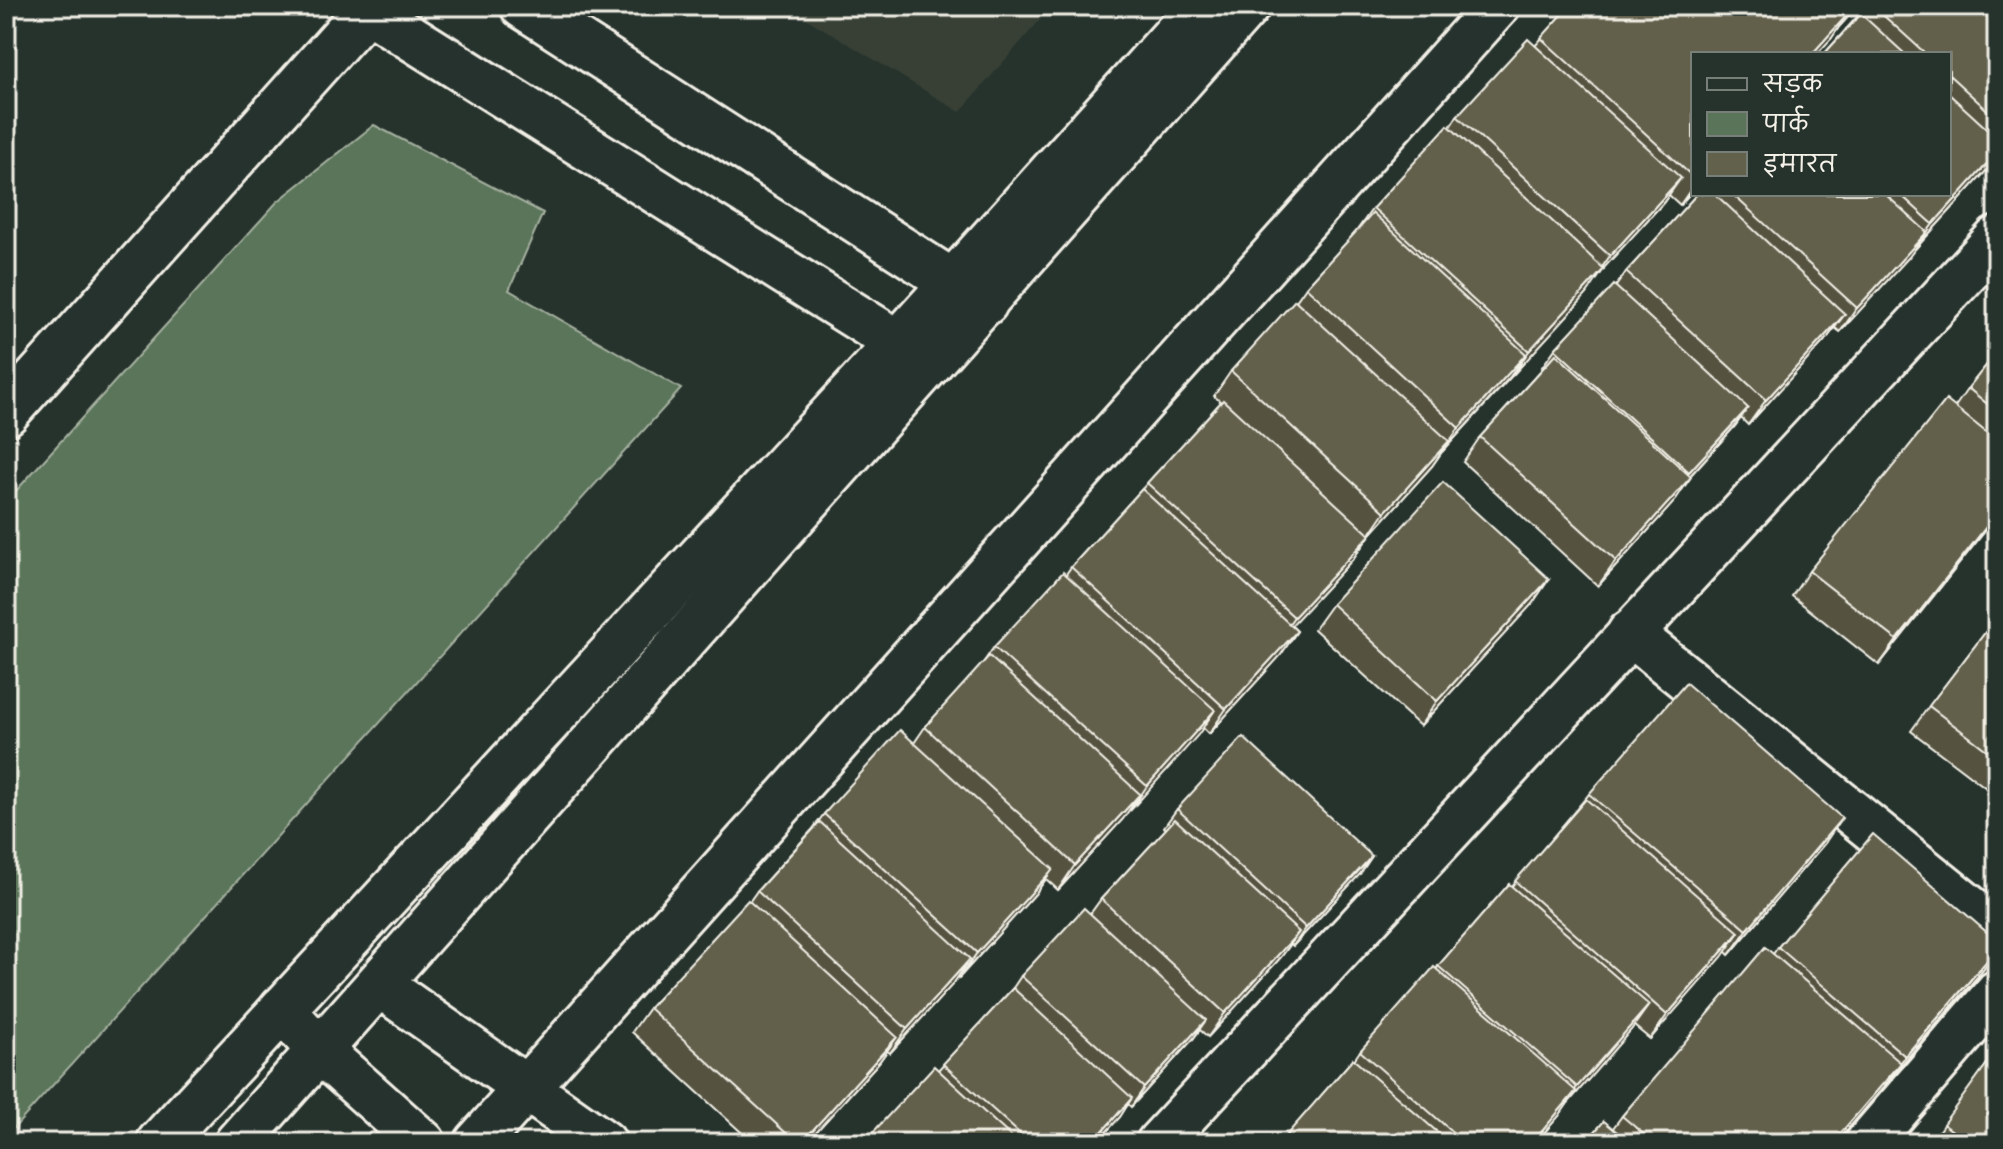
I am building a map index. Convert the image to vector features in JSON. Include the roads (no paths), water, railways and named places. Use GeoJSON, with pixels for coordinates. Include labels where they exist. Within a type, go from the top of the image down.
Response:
{"type":"FeatureCollection","features":[{"type":"Feature","properties":{"kind":"street"},"geometry":{"type":"LineString","coordinates":[[523,6],[970,292]]}},
{"type":"Feature","properties":{"kind":"street"},"geometry":{"type":"LineString","coordinates":[[970,292],[1201,6]]}},
{"type":"Feature","properties":{"kind":"street"},"geometry":{"type":"LineString","coordinates":[[237,1143],[380,985],[970,292],[1247,6]]}},
{"type":"Feature","properties":{"kind":"street"},"geometry":{"type":"LineString","coordinates":[[477,1143],[1497,6]]}},
{"type":"Feature","properties":{"kind":"street"},"geometry":{"type":"LineString","coordinates":[[6,413],[366,7],[916,353]]}},
{"type":"Feature","properties":{"kind":"street"},"geometry":{"type":"LineString","coordinates":[[1159,1143],[1997,239]]}},
{"type":"Feature","properties":{"kind":"street"},"geometry":{"type":"LineString","coordinates":[[159,1143],[282,1009],[916,353]]}},
{"type":"Feature","properties":{"kind":"street"},"geometry":{"type":"LineString","coordinates":[[1630,633],[1997,930]]}},
{"type":"Feature","properties":{"kind":"street"},"geometry":{"type":"LineString","coordinates":[[380,985],[604,1143]]}},
{"type":"Feature","properties":{"kind":"street"},"geometry":{"type":"LineString","coordinates":[[1868,1143],[1997,993]]}},
{"type":"Feature","properties":{"kind":"street"},"geometry":{"type":"LineString","coordinates":[[282,1009],[320,1051],[423,1143]]}}]}
